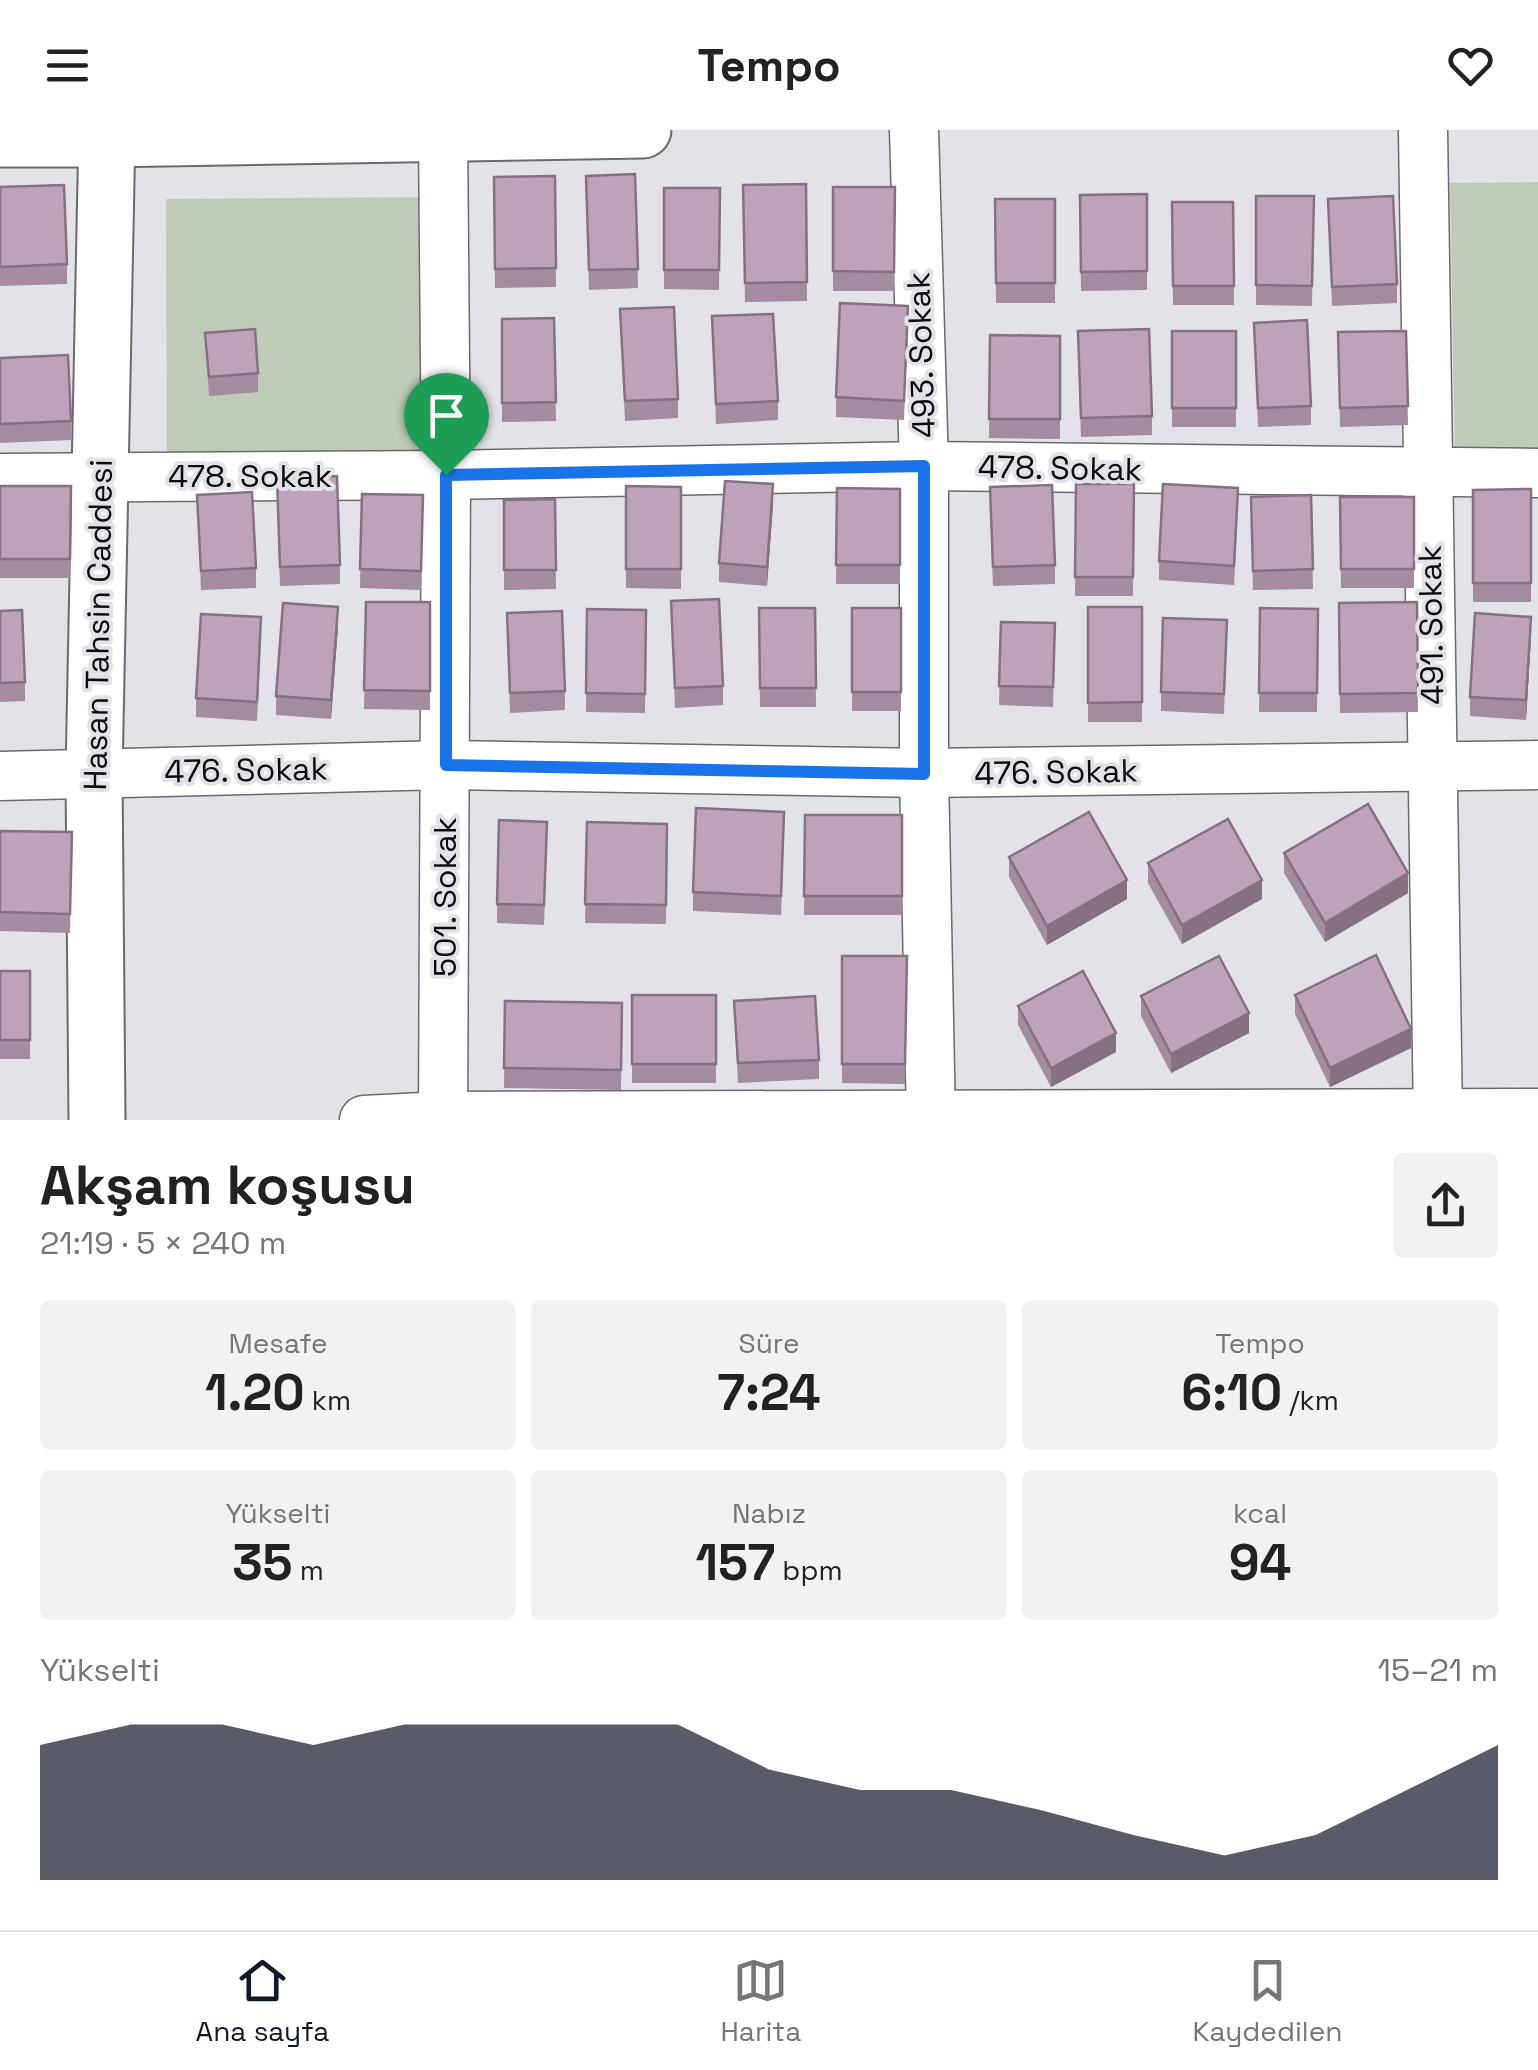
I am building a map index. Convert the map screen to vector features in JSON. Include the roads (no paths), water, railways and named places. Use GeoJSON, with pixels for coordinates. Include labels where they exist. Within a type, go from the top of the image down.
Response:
{"type":"FeatureCollection","features":[{"type":"Feature","properties":{"kind":"street"},"geometry":{"type":"LineString","coordinates":[[0,139],[643,130]]}},
{"type":"Feature","properties":{"kind":"street","name":"493. Sokak"},"geometry":{"type":"LineString","coordinates":[[914,130],[924,466],[924,774],[931,1118]]}},
{"type":"Feature","properties":{"kind":"street","name":"491. Sokak"},"geometry":{"type":"LineString","coordinates":[[1423,130],[1438,1116]]}},
{"type":"Feature","properties":{"kind":"street","name":"501. Sokak"},"geometry":{"type":"LineString","coordinates":[[443,133],[443,1118]]}},
{"type":"Feature","properties":{"kind":"street","name":"Hasan Tahsin Caddesi"},"geometry":{"type":"LineString","coordinates":[[97,1120],[94,774],[108,135]]}},
{"type":"Feature","properties":{"kind":"street","name":"478. Sokak"},"geometry":{"type":"LineString","coordinates":[[0,478],[924,466],[1538,472]]}},
{"type":"Feature","properties":{"kind":"street","name":"476. Sokak"},"geometry":{"type":"LineString","coordinates":[[0,776],[446,765],[924,774],[1538,764]]}},
{"type":"Feature","properties":{"kind":"street"},"geometry":{"type":"LineString","coordinates":[[364,1120],[1538,1113]]}}]}
